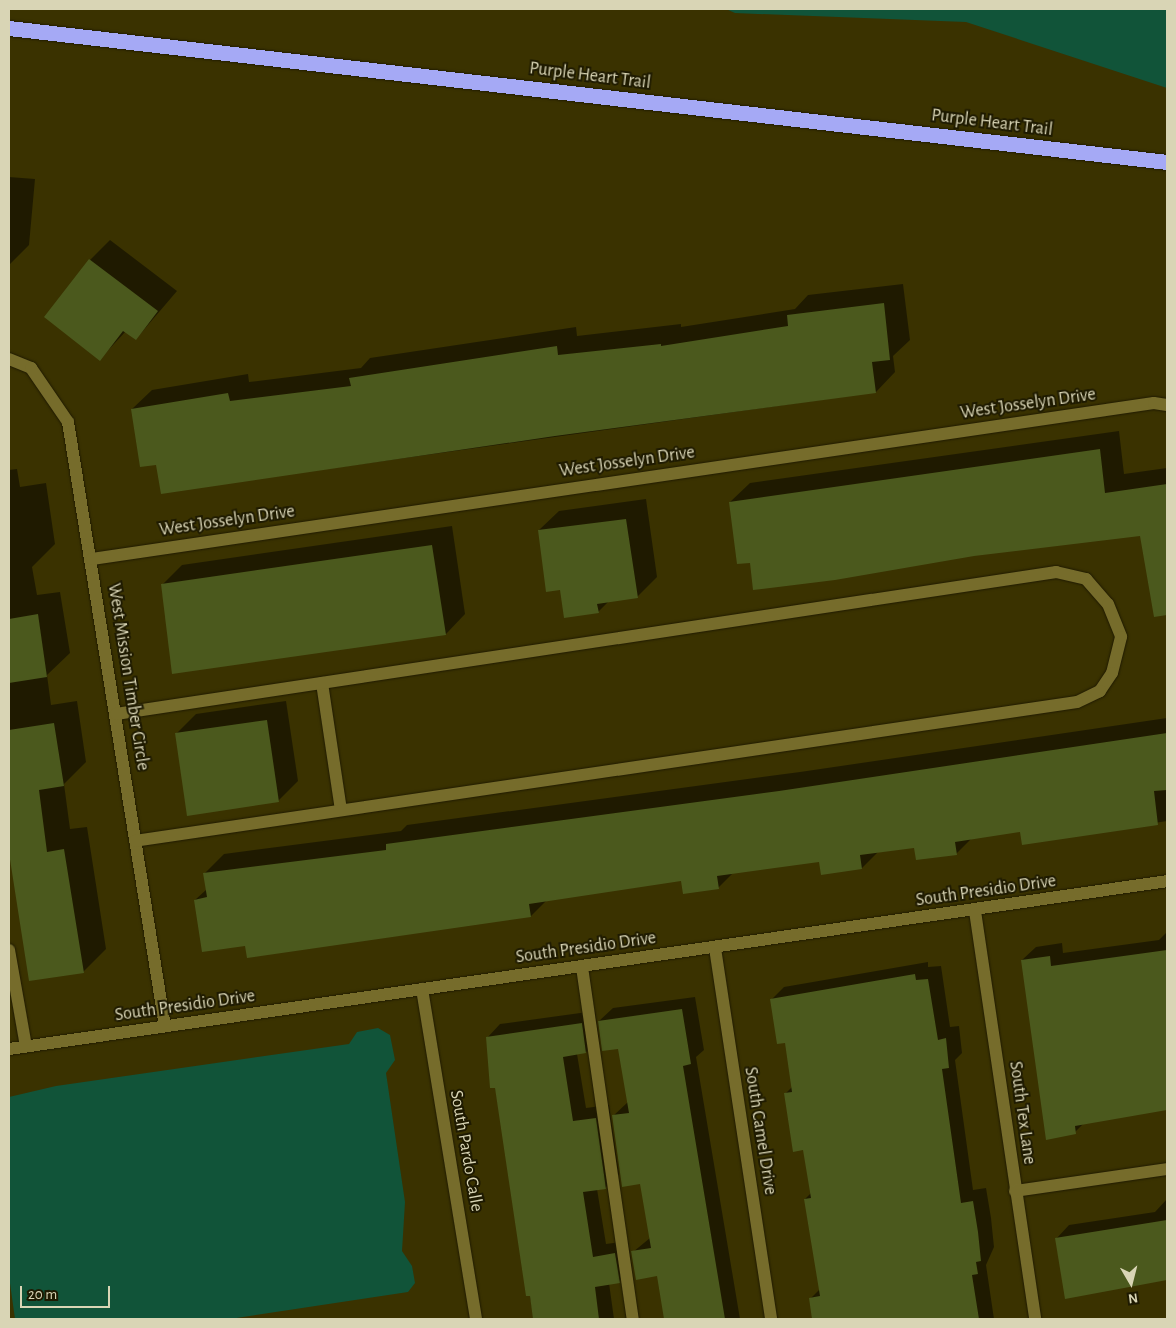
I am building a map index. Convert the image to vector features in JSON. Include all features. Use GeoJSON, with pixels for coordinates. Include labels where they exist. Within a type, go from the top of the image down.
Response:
{"type":"FeatureCollection","features":[{"type":"Feature","properties":{"kind":"highway","name":"Purple Heart Trail"},"geometry":{"type":"LineString","coordinates":[[9,28],[1167,162]]}},
{"type":"Feature","properties":{"kind":"street","name":"West Mission Timber Circle"},"geometry":{"type":"LineString","coordinates":[[9,359],[31,368],[68,422],[92,559],[165,1026]]}},
{"type":"Feature","properties":{"kind":"street","name":"West Josselyn Drive"},"geometry":{"type":"LineString","coordinates":[[92,559],[1154,403],[1167,405]]}},
{"type":"Feature","properties":{"kind":"street"},"geometry":{"type":"LineString","coordinates":[[116,714],[1056,572],[1086,579],[1108,604],[1121,637],[1112,673],[1100,691],[1077,702],[135,841]]}},
{"type":"Feature","properties":{"kind":"street"},"geometry":{"type":"LineString","coordinates":[[322,683],[341,810]]}},
{"type":"Feature","properties":{"kind":"street","name":"South Presidio Drive"},"geometry":{"type":"LineString","coordinates":[[9,1049],[1167,882]]}},
{"type":"Feature","properties":{"kind":"street","name":"South Tex Lane"},"geometry":{"type":"LineString","coordinates":[[975,911],[1034,1319]]}},
{"type":"Feature","properties":{"kind":"street","name":"South Camel Drive"},"geometry":{"type":"LineString","coordinates":[[715,948],[771,1319]]}},
{"type":"Feature","properties":{"kind":"street"},"geometry":{"type":"LineString","coordinates":[[9,950],[26,1046]]}},
{"type":"Feature","properties":{"kind":"street"},"geometry":{"type":"LineString","coordinates":[[582,966],[633,1319]]}},
{"type":"Feature","properties":{"kind":"street","name":"South Pardo Calle"},"geometry":{"type":"LineString","coordinates":[[422,988],[476,1319]]}},
{"type":"Feature","properties":{"kind":"street"},"geometry":{"type":"LineString","coordinates":[[1015,1191],[1167,1169]]}},
{"type":"Feature","properties":{"kind":"green space"},"geometry":{"type":"Polygon","coordinates":[[[726,9],[1167,9],[1167,88],[966,22],[735,13],[726,9]]]}},
{"type":"Feature","properties":{"kind":"green space"},"geometry":{"type":"Polygon","coordinates":[[[378,1028],[390,1035],[395,1060],[386,1073],[405,1202],[402,1251],[412,1266],[415,1283],[408,1292],[230,1319],[15,1319],[9,1276],[9,1097],[56,1086],[349,1044],[357,1032],[378,1028]]]}},
{"type":"Feature","properties":{"kind":"building"},"geometry":{"type":"Polygon","coordinates":[[[89,259],[158,311],[136,340],[123,331],[100,361],[44,317],[89,259]]]}},
{"type":"Feature","properties":{"kind":"building"},"geometry":{"type":"Polygon","coordinates":[[[884,303],[890,360],[872,362],[876,393],[555,436],[161,494],[156,465],[140,467],[131,409],[228,393],[230,401],[351,386],[349,378],[557,346],[558,355],[661,344],[661,346],[788,326],[787,315],[884,303]]]}},
{"type":"Feature","properties":{"kind":"building"},"geometry":{"type":"Polygon","coordinates":[[[1100,449],[1105,493],[1167,484],[1167,615],[1154,617],[1140,536],[974,556],[835,580],[753,590],[750,563],[737,564],[729,502],[1100,449]]]}},
{"type":"Feature","properties":{"kind":"building"},"geometry":{"type":"Polygon","coordinates":[[[626,519],[638,598],[597,604],[599,613],[564,618],[560,590],[546,592],[538,530],[626,519]]]}},
{"type":"Feature","properties":{"kind":"building"},"geometry":{"type":"Polygon","coordinates":[[[432,545],[446,635],[172,674],[161,584],[432,545]]]}},
{"type":"Feature","properties":{"kind":"building"},"geometry":{"type":"Polygon","coordinates":[[[38,614],[47,677],[9,683],[9,619],[38,614]]]}},
{"type":"Feature","properties":{"kind":"building"},"geometry":{"type":"Polygon","coordinates":[[[267,720],[279,802],[187,816],[175,733],[267,720]]]}},
{"type":"Feature","properties":{"kind":"building"},"geometry":{"type":"Polygon","coordinates":[[[54,723],[64,786],[39,790],[47,852],[64,849],[84,973],[29,981],[9,853],[9,730],[54,723]]]}},
{"type":"Feature","properties":{"kind":"building"},"geometry":{"type":"Polygon","coordinates":[[[1167,733],[1167,790],[1154,791],[1158,825],[1022,845],[1020,832],[955,842],[957,855],[916,860],[914,848],[860,855],[862,869],[821,875],[819,862],[717,876],[719,889],[683,894],[681,881],[529,904],[531,917],[247,958],[245,946],[202,952],[194,900],[207,897],[203,873],[386,850],[386,844],[779,791],[1167,733]]]}},
{"type":"Feature","properties":{"kind":"building"},"geometry":{"type":"Polygon","coordinates":[[[1167,950],[1167,1110],[1075,1126],[1076,1134],[1046,1140],[1021,960],[1050,956],[1051,966],[1167,950]]]}},
{"type":"Feature","properties":{"kind":"building"},"geometry":{"type":"Polygon","coordinates":[[[915,974],[916,980],[928,979],[938,1040],[946,1038],[949,1068],[942,1069],[961,1203],[973,1201],[978,1232],[981,1261],[976,1262],[978,1274],[972,1275],[979,1319],[812,1319],[809,1298],[820,1296],[804,1199],[811,1198],[803,1150],[793,1152],[784,1093],[792,1092],[785,1043],[777,1044],[770,999],[915,974]]]}},
{"type":"Feature","properties":{"kind":"building"},"geometry":{"type":"Polygon","coordinates":[[[682,1009],[691,1064],[683,1066],[725,1319],[664,1319],[657,1276],[636,1280],[631,1251],[651,1248],[640,1184],[622,1187],[612,1115],[629,1113],[618,1049],[602,1051],[598,1021],[682,1009]]]}},
{"type":"Feature","properties":{"kind":"building"},"geometry":{"type":"Polygon","coordinates":[[[582,1023],[586,1053],[563,1057],[573,1121],[596,1118],[606,1189],[583,1192],[593,1257],[615,1253],[620,1283],[595,1287],[599,1319],[533,1319],[530,1296],[526,1296],[495,1088],[490,1088],[486,1037],[582,1023]]]}},
{"type":"Feature","properties":{"kind":"building"},"geometry":{"type":"Polygon","coordinates":[[[1167,1220],[1167,1280],[1065,1299],[1055,1238],[1167,1220]]]}}]}
